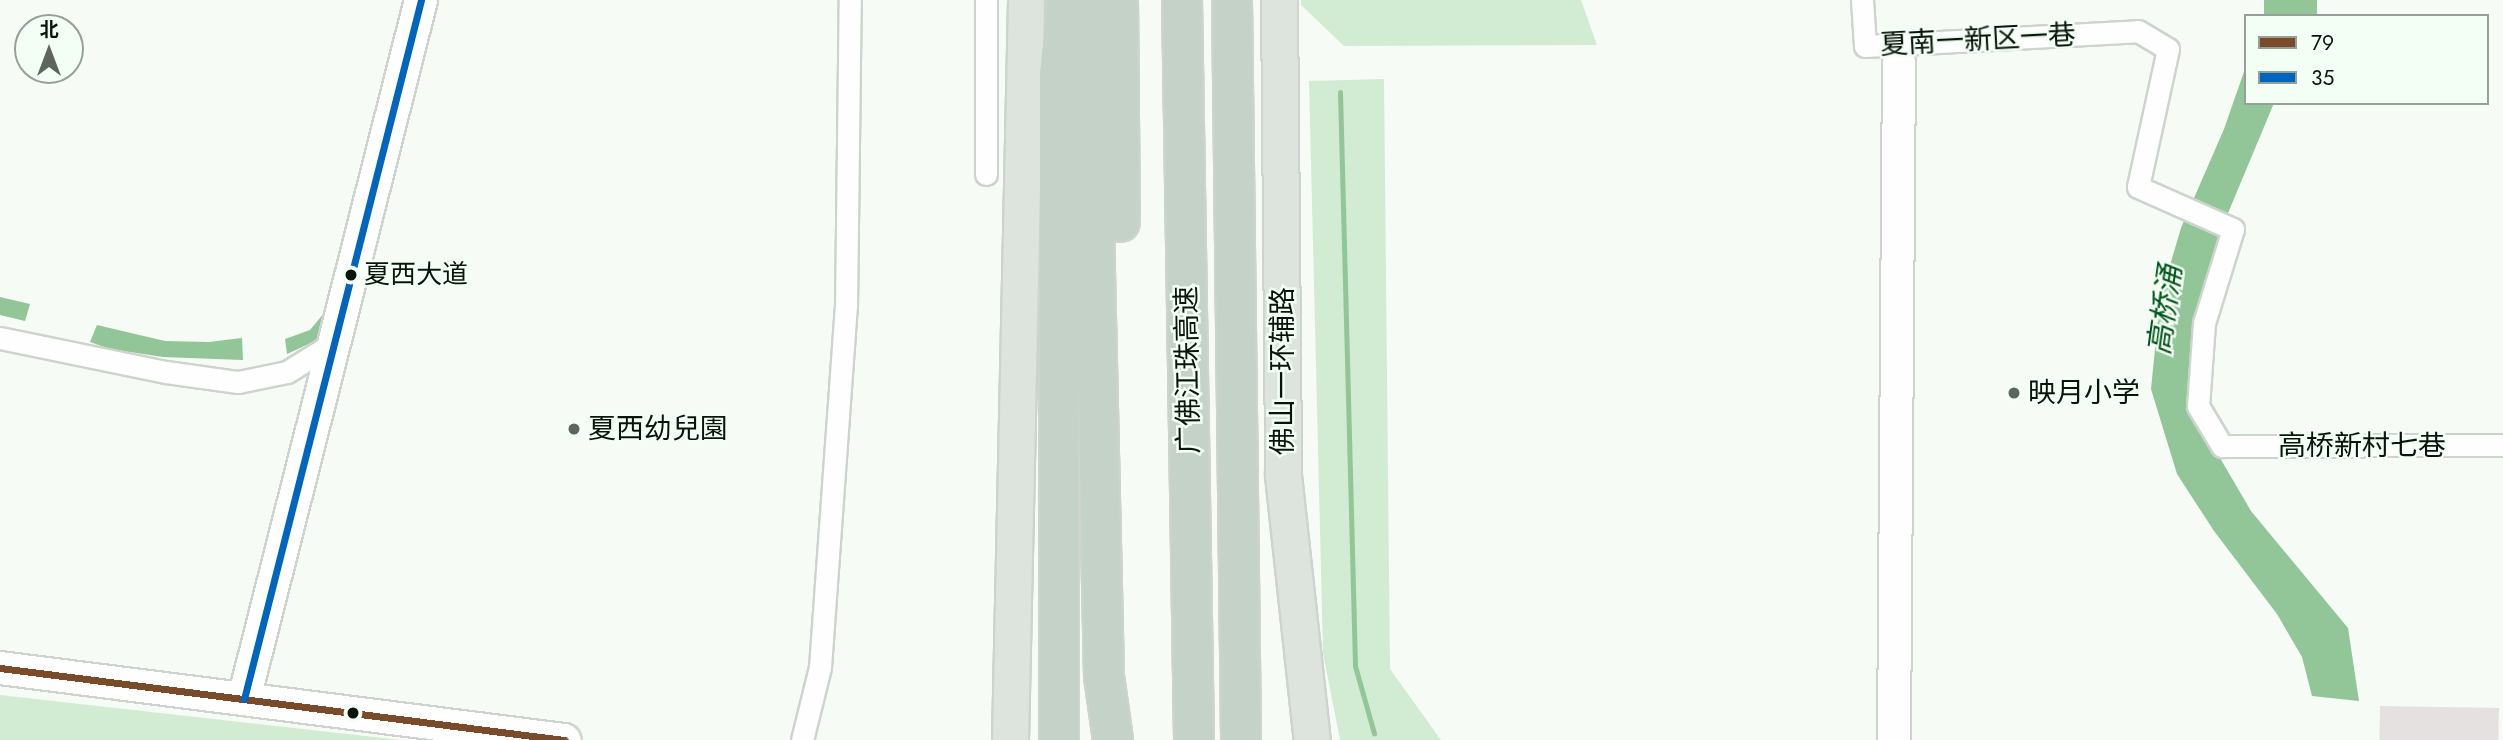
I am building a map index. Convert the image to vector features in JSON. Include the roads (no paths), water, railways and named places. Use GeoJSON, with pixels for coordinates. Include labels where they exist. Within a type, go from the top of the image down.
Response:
{"type":"FeatureCollection","features":[{"type":"Feature","properties":{"kind":"highway"},"geometry":{"type":"LineString","coordinates":[[1059,740],[1059,75],[1067,0]]}},
{"type":"Feature","properties":{"kind":"highway"},"geometry":{"type":"LineString","coordinates":[[1089,0],[1104,677],[1114,740]]}},
{"type":"Feature","properties":{"kind":"highway"},"geometry":{"type":"LineString","coordinates":[[1118,0],[1125,740]]}},
{"type":"Feature","properties":{"kind":"highway","name":"广佛江珠高速"},"geometry":{"type":"LineString","coordinates":[[1182,0],[1194,740]]}},
{"type":"Feature","properties":{"kind":"highway"},"geometry":{"type":"LineString","coordinates":[[1232,0],[1241,740]]}},
{"type":"Feature","properties":{"kind":"highway"},"geometry":{"type":"LineString","coordinates":[[1238,611],[1254,740]]}},
{"type":"Feature","properties":{"kind":"main road"},"geometry":{"type":"LineString","coordinates":[[1010,740],[1026,0]]}},
{"type":"Feature","properties":{"kind":"main road","name":"佛山一环辅路"},"geometry":{"type":"LineString","coordinates":[[1279,0],[1283,475],[1312,740]]}},
{"type":"Feature","properties":{"kind":"street"},"geometry":{"type":"LineString","coordinates":[[244,699],[421,0]]}},
{"type":"Feature","properties":{"kind":"street"},"geometry":{"type":"LineString","coordinates":[[802,740],[820,667],[846,307],[850,0]]}},
{"type":"Feature","properties":{"kind":"street"},"geometry":{"type":"LineString","coordinates":[[986,0],[986,174]]}},
{"type":"Feature","properties":{"kind":"street","name":"夏南一新区一巷"},"geometry":{"type":"LineString","coordinates":[[1862,0],[1865,46],[2138,32],[2168,49],[2138,187],[2233,229],[2204,323],[2198,406],[2222,446]]}},
{"type":"Feature","properties":{"kind":"street"},"geometry":{"type":"LineString","coordinates":[[1894,740],[1899,62]]}},
{"type":"Feature","properties":{"kind":"street"},"geometry":{"type":"LineString","coordinates":[[0,338],[166,372],[238,382],[287,372],[335,341]]}},
{"type":"Feature","properties":{"kind":"street","name":"高桥新村七巷"},"geometry":{"type":"LineString","coordinates":[[2222,446],[2503,445]]}},
{"type":"Feature","properties":{"kind":"street"},"geometry":{"type":"LineString","coordinates":[[0,667],[564,740]]}},
{"type":"Feature","properties":{"kind":"water"},"geometry":{"type":"Polygon","coordinates":[[[2264,0],[2317,0],[2317,14],[2264,14],[2264,0]]]}},
{"type":"Feature","properties":{"kind":"water","name":"高桥涌"},"geometry":{"type":"Polygon","coordinates":[[[2244,72],[2244,105],[2273,105],[2218,237],[2200,306],[2197,375],[2213,446],[2251,511],[2348,628],[2359,701],[2312,696],[2302,657],[2277,614],[2214,531],[2177,474],[2151,389],[2160,299],[2181,228],[2224,129],[2244,72]]]}},
{"type":"Feature","properties":{"kind":"water"},"geometry":{"type":"Polygon","coordinates":[[[0,297],[30,304],[25,321],[0,315],[0,297]]]}},
{"type":"Feature","properties":{"kind":"water"},"geometry":{"type":"Polygon","coordinates":[[[330,306],[330,334],[287,354],[285,339],[310,330],[330,306]]]}},
{"type":"Feature","properties":{"kind":"water"},"geometry":{"type":"Polygon","coordinates":[[[97,325],[165,341],[209,342],[242,338],[243,360],[163,357],[110,349],[90,342],[97,325]]]}},
{"type":"Feature","properties":{"kind":"waterway"},"geometry":{"type":"LineString","coordinates":[[1340,92],[1355,666],[1374,733]]}},
{"type":"Feature","properties":{"kind":"place","name":"夏西大道"},"geometry":{"type":"Point","coordinates":[351,275]}},
{"type":"Feature","properties":{"kind":"place","name":"映月小学"},"geometry":{"type":"Point","coordinates":[2014,393]}},
{"type":"Feature","properties":{"kind":"place","name":"夏西幼兒園"},"geometry":{"type":"Point","coordinates":[574,429]}}]}
